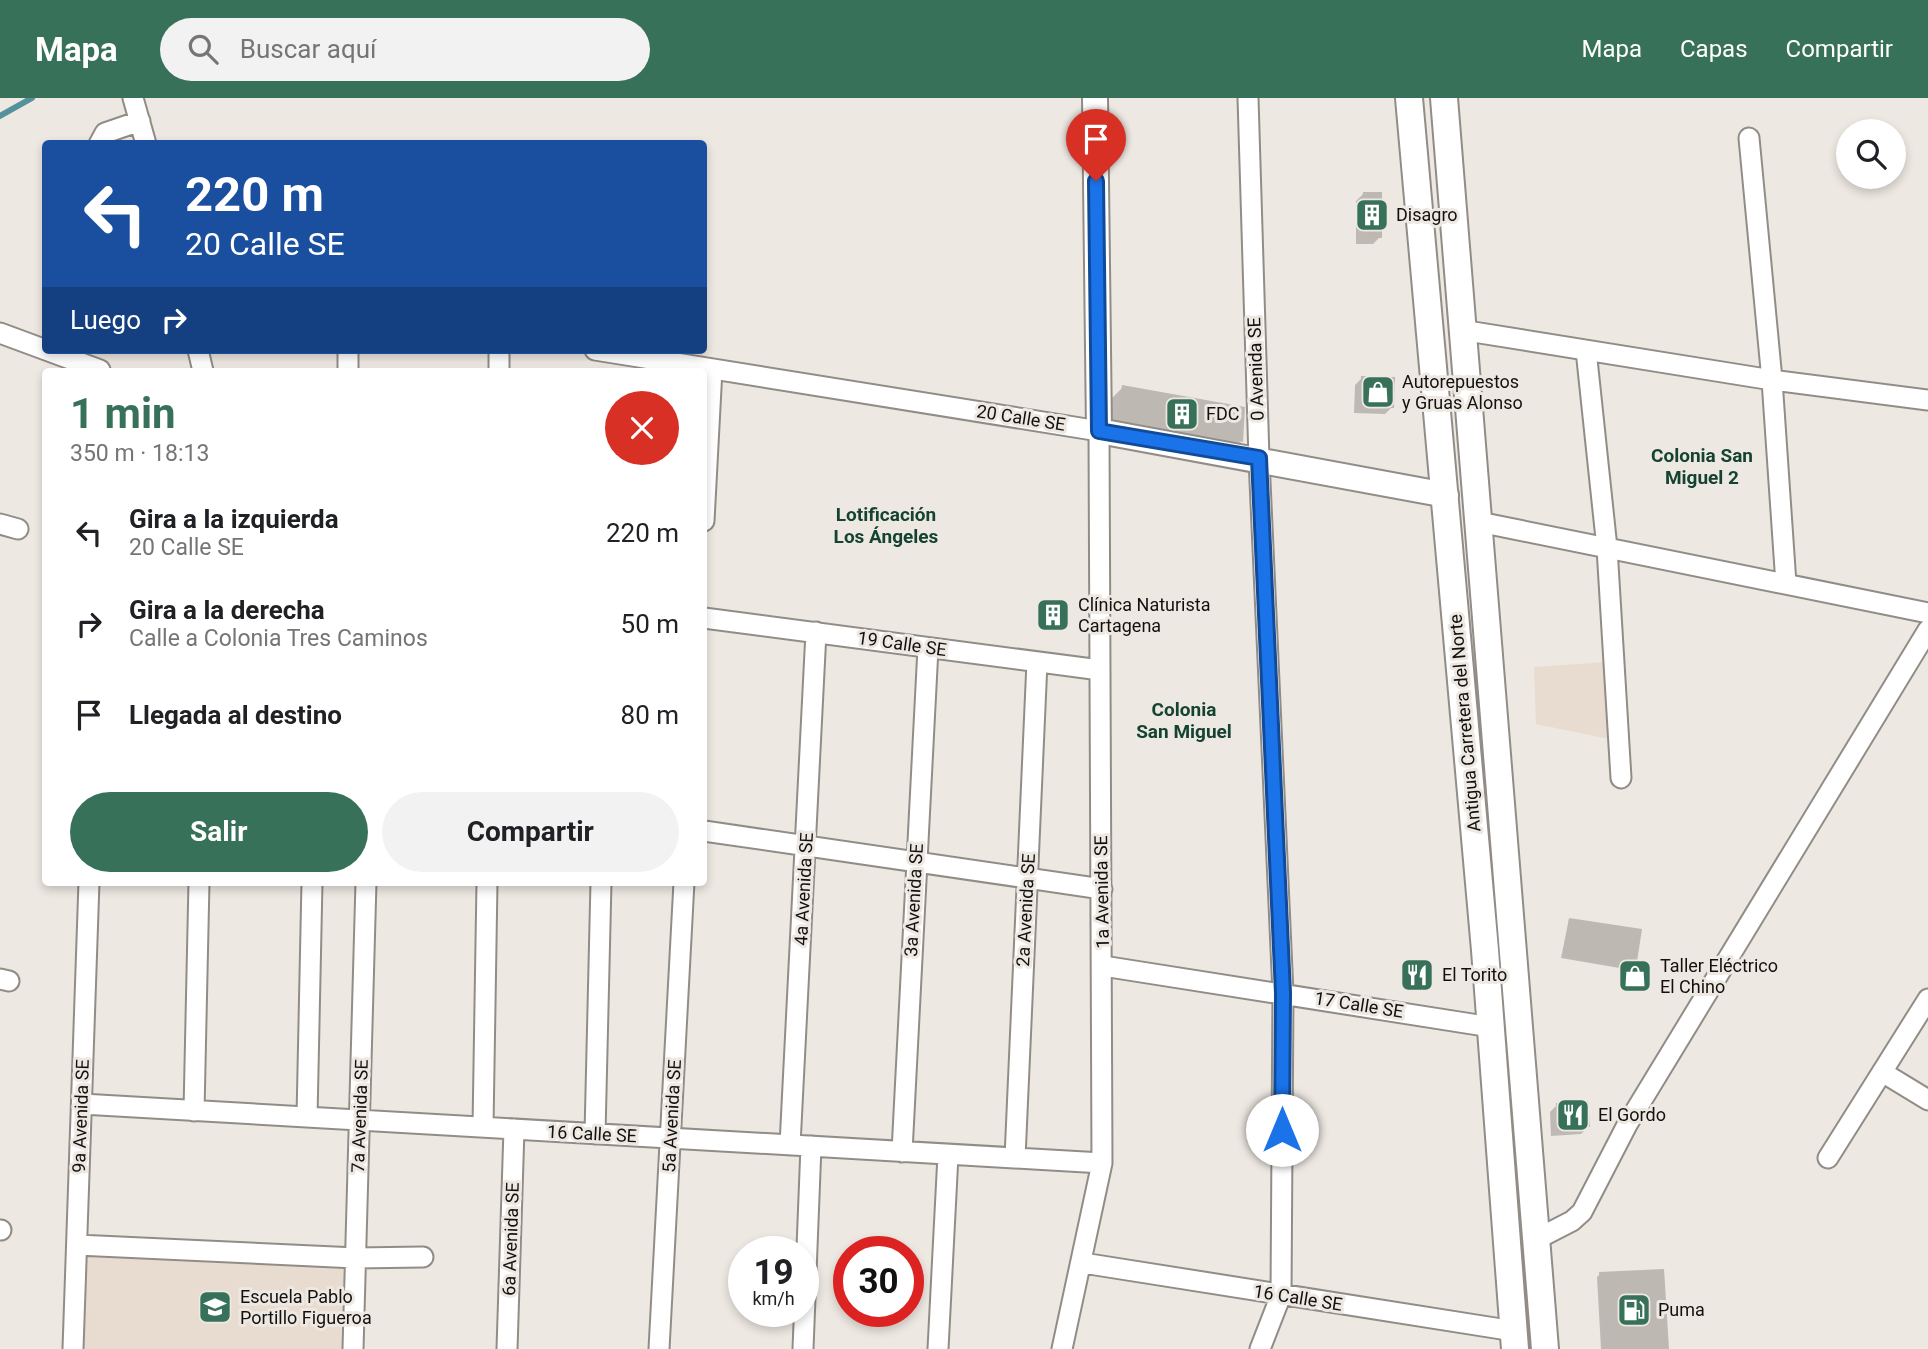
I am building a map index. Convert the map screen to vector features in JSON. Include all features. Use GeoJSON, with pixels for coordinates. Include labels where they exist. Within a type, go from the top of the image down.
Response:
{"type":"FeatureCollection","features":[{"type":"Feature","properties":{"kind":"main road","name":"Antigua Carretera del Norte"},"geometry":{"type":"LineString","coordinates":[[1409,98],[1446,495],[1515,1340]]}},
{"type":"Feature","properties":{"kind":"main road","name":"Antigua Carretera del Norte"},"geometry":{"type":"LineString","coordinates":[[1444,98],[1545,1349]]}},
{"type":"Feature","properties":{"kind":"street"},"geometry":{"type":"LineString","coordinates":[[133,98],[145,140]]}},
{"type":"Feature","properties":{"kind":"street"},"geometry":{"type":"LineString","coordinates":[[1095,98],[1099,431]]}},
{"type":"Feature","properties":{"kind":"street","name":"0 Avenida SE"},"geometry":{"type":"LineString","coordinates":[[1248,98],[1259,458],[1283,993],[1281,1295],[1260,1349]]}},
{"type":"Feature","properties":{"kind":"street"},"geometry":{"type":"LineString","coordinates":[[101,140],[105,133],[140,121]]}},
{"type":"Feature","properties":{"kind":"street"},"geometry":{"type":"LineString","coordinates":[[1749,138],[1772,380],[1786,584]]}},
{"type":"Feature","properties":{"kind":"street"},"geometry":{"type":"LineString","coordinates":[[1461,330],[1772,380],[1928,400]]}},
{"type":"Feature","properties":{"kind":"street"},"geometry":{"type":"LineString","coordinates":[[0,333],[42,349]]}},
{"type":"Feature","properties":{"kind":"street"},"geometry":{"type":"LineString","coordinates":[[1586,350],[1608,548],[1621,778]]}},
{"type":"Feature","properties":{"kind":"street"},"geometry":{"type":"LineString","coordinates":[[55,354],[92,368]]}},
{"type":"Feature","properties":{"kind":"street","name":"20 Calle SE"},"geometry":{"type":"LineString","coordinates":[[620,354],[706,368]]}},
{"type":"Feature","properties":{"kind":"street","name":"20 Calle SE"},"geometry":{"type":"LineString","coordinates":[[707,368],[1259,458],[1446,495]]}},
{"type":"Feature","properties":{"kind":"street"},"geometry":{"type":"LineString","coordinates":[[707,464],[712,369]]}},
{"type":"Feature","properties":{"kind":"street","name":"1a Avenida SE"},"geometry":{"type":"LineString","coordinates":[[1062,1349],[1083,1263],[1102,1163],[1099,431]]}},
{"type":"Feature","properties":{"kind":"street"},"geometry":{"type":"LineString","coordinates":[[1479,522],[1928,612]]}},
{"type":"Feature","properties":{"kind":"street","name":"19 Calle SE"},"geometry":{"type":"LineString","coordinates":[[707,618],[1100,670]]}},
{"type":"Feature","properties":{"kind":"street"},"geometry":{"type":"LineString","coordinates":[[1535,1240],[1572,1221],[1582,1212],[1628,1123],[1928,630]]}},
{"type":"Feature","properties":{"kind":"street","name":"4a Avenida SE"},"geometry":{"type":"LineString","coordinates":[[790,1145],[816,632]]}},
{"type":"Feature","properties":{"kind":"street","name":"3a Avenida SE"},"geometry":{"type":"LineString","coordinates":[[902,1152],[928,648]]}},
{"type":"Feature","properties":{"kind":"street","name":"2a Avenida SE"},"geometry":{"type":"LineString","coordinates":[[1015,1158],[1038,662]]}},
{"type":"Feature","properties":{"kind":"street"},"geometry":{"type":"LineString","coordinates":[[707,831],[1102,889]]}},
{"type":"Feature","properties":{"kind":"street","name":"9a Avenida SE"},"geometry":{"type":"LineString","coordinates":[[73,1349],[89,886]]}},
{"type":"Feature","properties":{"kind":"street"},"geometry":{"type":"LineString","coordinates":[[194,1111],[198,886]]}},
{"type":"Feature","properties":{"kind":"street"},"geometry":{"type":"LineString","coordinates":[[307,1117],[312,886]]}},
{"type":"Feature","properties":{"kind":"street","name":"7a Avenida SE"},"geometry":{"type":"LineString","coordinates":[[353,1349],[366,886]]}},
{"type":"Feature","properties":{"kind":"street"},"geometry":{"type":"LineString","coordinates":[[483,1127],[487,886]]}},
{"type":"Feature","properties":{"kind":"street"},"geometry":{"type":"LineString","coordinates":[[595,1134],[601,886]]}},
{"type":"Feature","properties":{"kind":"street","name":"5a Avenida SE"},"geometry":{"type":"LineString","coordinates":[[659,1349],[684,886]]}},
{"type":"Feature","properties":{"kind":"street","name":"17 Calle SE"},"geometry":{"type":"LineString","coordinates":[[1103,966],[1491,1027]]}},
{"type":"Feature","properties":{"kind":"street"},"geometry":{"type":"LineString","coordinates":[[1828,1158],[1928,999]]}},
{"type":"Feature","properties":{"kind":"street"},"geometry":{"type":"LineString","coordinates":[[1882,1072],[1928,1100]]}},
{"type":"Feature","properties":{"kind":"street","name":"16 Calle SE"},"geometry":{"type":"LineString","coordinates":[[82,1104],[1102,1163]]}},
{"type":"Feature","properties":{"kind":"street","name":"6a Avenida SE"},"geometry":{"type":"LineString","coordinates":[[507,1349],[514,1129]]}},
{"type":"Feature","properties":{"kind":"street"},"geometry":{"type":"LineString","coordinates":[[803,1349],[811,1146]]}},
{"type":"Feature","properties":{"kind":"street"},"geometry":{"type":"LineString","coordinates":[[939,1349],[948,1154]]}},
{"type":"Feature","properties":{"kind":"street"},"geometry":{"type":"LineString","coordinates":[[77,1245],[356,1258],[423,1257]]}},
{"type":"Feature","properties":{"kind":"street","name":"16 Calle SE"},"geometry":{"type":"LineString","coordinates":[[1083,1263],[1281,1295],[1515,1340]]}},
{"type":"Feature","properties":{"kind":"shaded area"},"geometry":{"type":"Polygon","coordinates":[[[1608,662],[1614,740],[1536,724],[1534,667],[1608,662]]]}},
{"type":"Feature","properties":{"kind":"shaded area","name":"Escuela Pablo Portillo Figueroa"},"geometry":{"type":"Polygon","coordinates":[[[85,1255],[348,1266],[345,1349],[81,1349],[85,1255]]]}},
{"type":"Feature","properties":{"kind":"building","name":"Disagro"},"geometry":{"type":"Polygon","coordinates":[[[1363,192],[1382,192],[1382,238],[1362,237],[1363,192]]]}},
{"type":"Feature","properties":{"kind":"building","name":"Autorepuestos y Gruas Alonso"},"geometry":{"type":"Polygon","coordinates":[[[1361,376],[1395,377],[1394,408],[1360,407],[1361,376]]]}},
{"type":"Feature","properties":{"kind":"building","name":"FDC"},"geometry":{"type":"Polygon","coordinates":[[[1122,385],[1245,407],[1243,442],[1116,419],[1122,385]]]}},
{"type":"Feature","properties":{"kind":"building","name":"Clínica Naturista Cartagena"},"geometry":{"type":"Polygon","coordinates":[[[1043,604],[1064,606],[1062,626],[1041,624],[1043,604]]]}},
{"type":"Feature","properties":{"kind":"building"},"geometry":{"type":"Polygon","coordinates":[[[1569,918],[1642,929],[1636,968],[1563,956],[1569,918]]]}},
{"type":"Feature","properties":{"kind":"building","name":"El Gordo"},"geometry":{"type":"Polygon","coordinates":[[[1588,1101],[1590,1127],[1558,1129],[1556,1103],[1588,1101]]]}},
{"type":"Feature","properties":{"kind":"building","name":"Puma"},"geometry":{"type":"Polygon","coordinates":[[[1664,1269],[1669,1349],[1604,1349],[1599,1272],[1664,1269]]]}},
{"type":"Feature","properties":{"kind":"waterway"},"geometry":{"type":"LineString","coordinates":[[0,116],[32,98]]}},
{"type":"Feature","properties":{"kind":"place","name":"Disagro"},"geometry":{"type":"Point","coordinates":[1372,215]}},
{"type":"Feature","properties":{"kind":"place","name":"Autorepuestos y Gruas Alonso"},"geometry":{"type":"Point","coordinates":[1378,392]}},
{"type":"Feature","properties":{"kind":"place","name":"FDC"},"geometry":{"type":"Point","coordinates":[1182,414]}},
{"type":"Feature","properties":{"kind":"place","name":"Clínica Naturista Cartagena"},"geometry":{"type":"Point","coordinates":[1053,615]}},
{"type":"Feature","properties":{"kind":"place","name":"El Torito"},"geometry":{"type":"Point","coordinates":[1417,975]}},
{"type":"Feature","properties":{"kind":"place","name":"Taller Eléctrico El Chino"},"geometry":{"type":"Point","coordinates":[1635,976]}},
{"type":"Feature","properties":{"kind":"place","name":"El Gordo"},"geometry":{"type":"Point","coordinates":[1573,1115]}},
{"type":"Feature","properties":{"kind":"place","name":"Escuela Pablo Portillo Figueroa"},"geometry":{"type":"Point","coordinates":[215,1307]}},
{"type":"Feature","properties":{"kind":"place","name":"Puma"},"geometry":{"type":"Point","coordinates":[1634,1310]}},
{"type":"Feature","properties":{"kind":"district","name":"Colonia San Miguel 2"},"geometry":{"type":"Point","coordinates":[1702,466]}},
{"type":"Feature","properties":{"kind":"district","name":"Lotificación Los Ángeles"},"geometry":{"type":"Point","coordinates":[886,525]}},
{"type":"Feature","properties":{"kind":"district","name":"Colonia San Miguel"},"geometry":{"type":"Point","coordinates":[1184,720]}},
{"type":"Feature","properties":{"kind":"route"},"geometry":{"type":"LineString","coordinates":[[1096,181],[1099,431],[1259,458],[1283,993],[1282,1130]]}}]}
